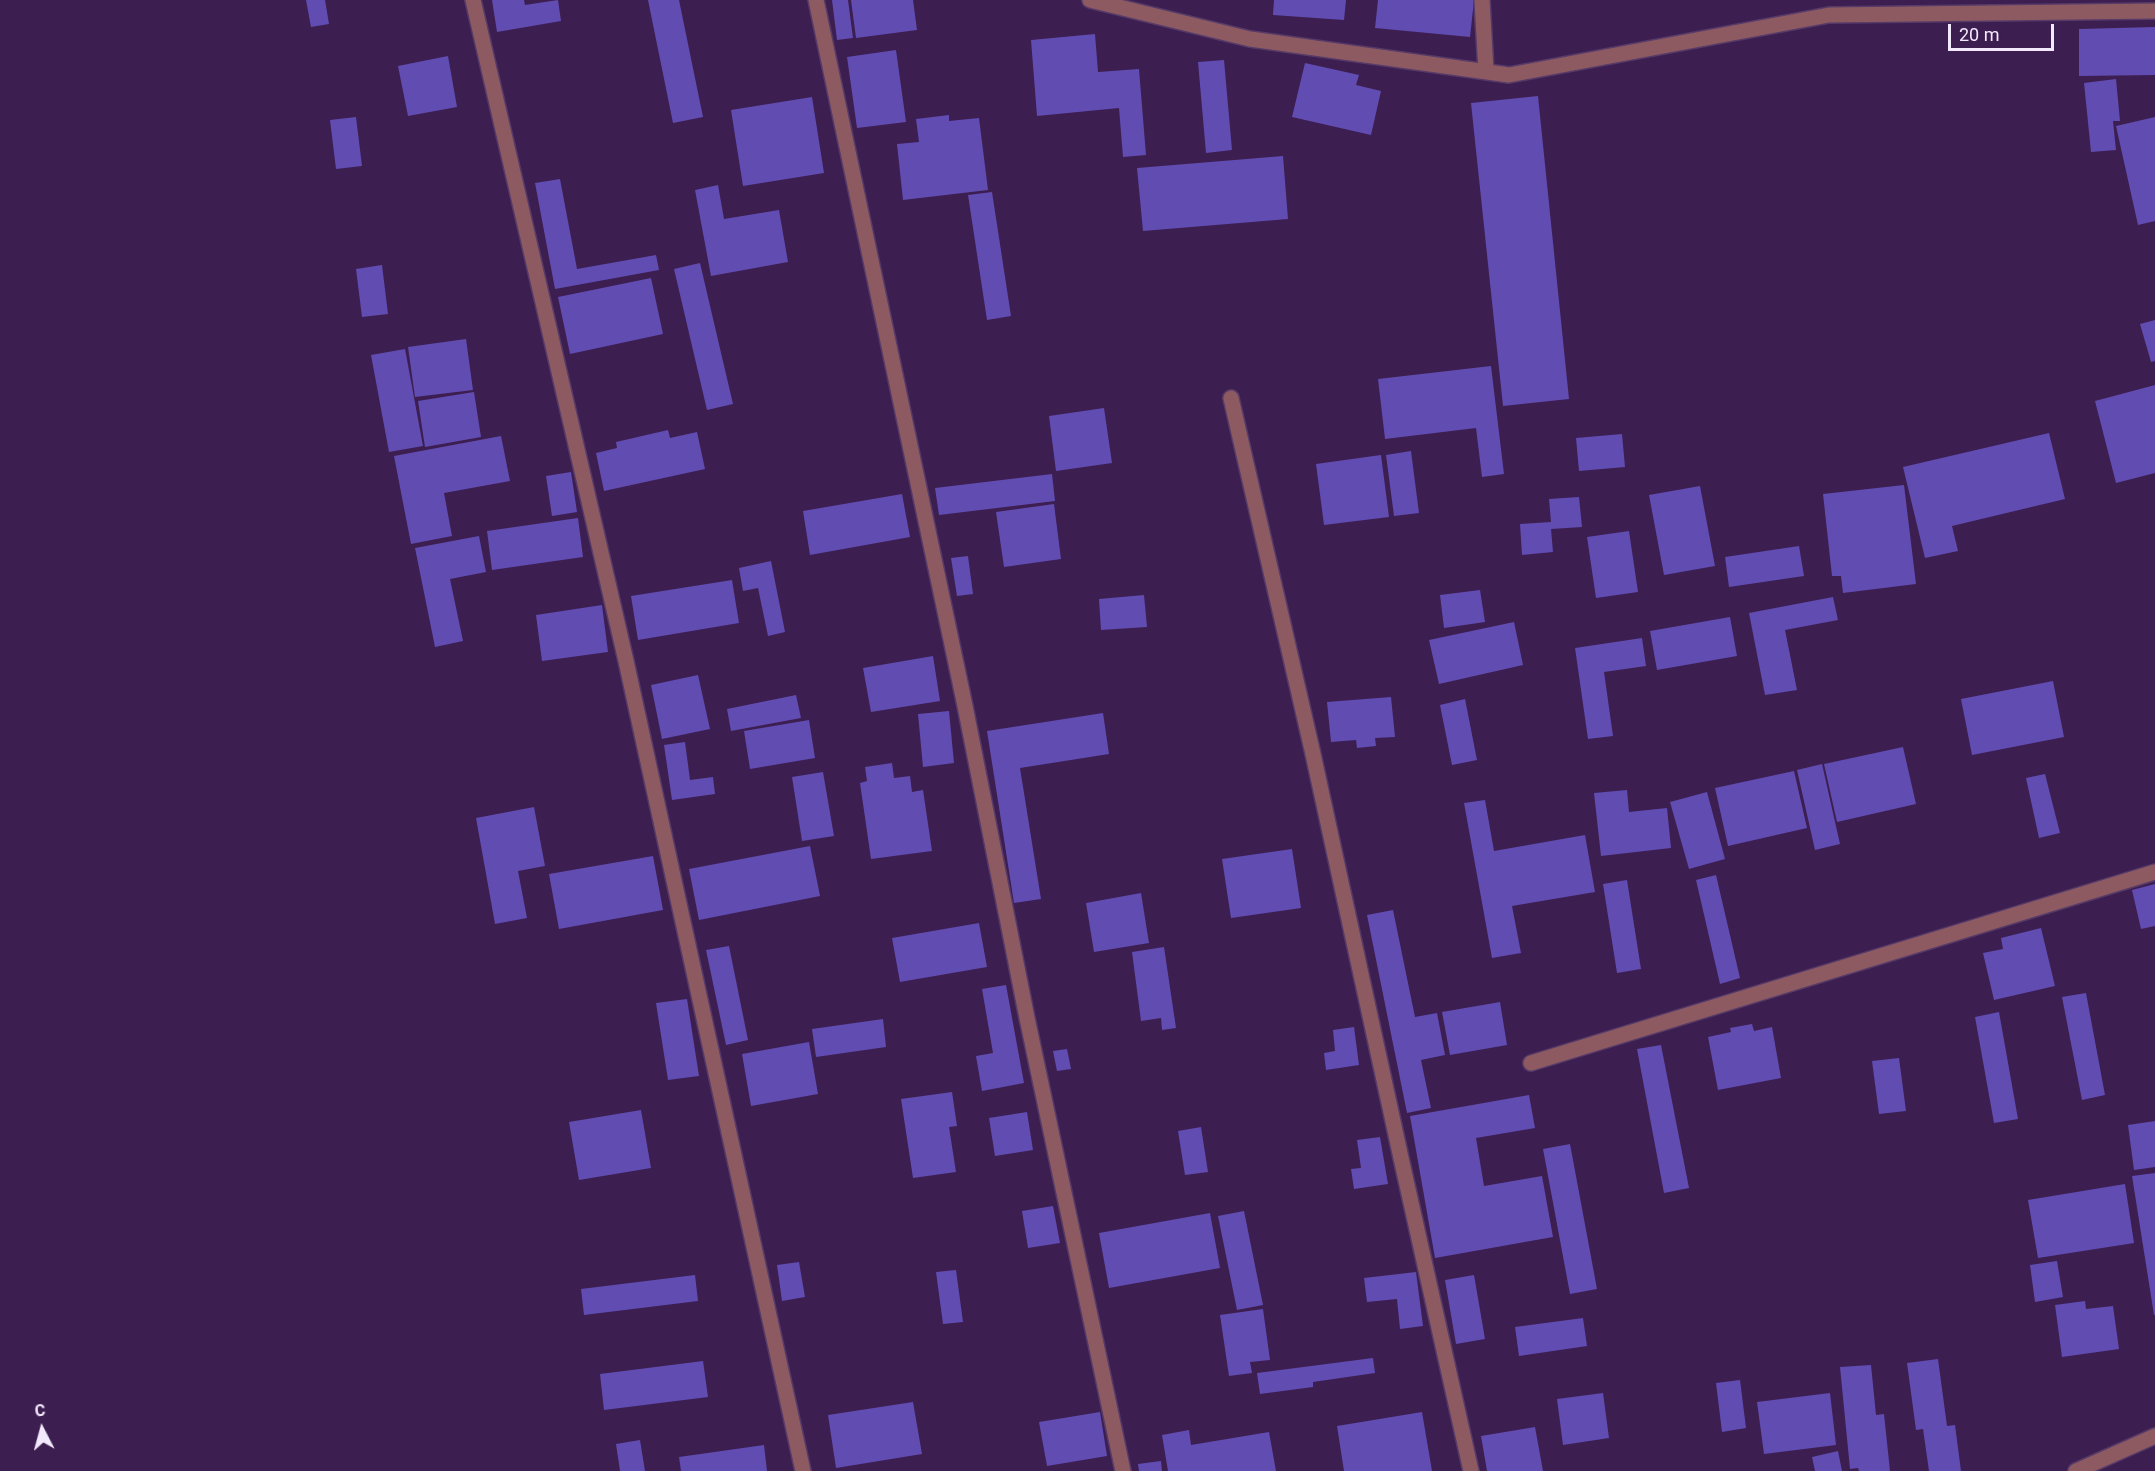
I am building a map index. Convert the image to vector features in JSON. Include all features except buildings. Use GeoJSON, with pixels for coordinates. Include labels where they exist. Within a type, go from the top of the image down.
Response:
{"type":"FeatureCollection","features":[{"type":"Feature","properties":{"kind":"lane"},"geometry":{"type":"LineString","coordinates":[[473,0],[626,661],[803,1471]]}},
{"type":"Feature","properties":{"kind":"lane"},"geometry":{"type":"LineString","coordinates":[[816,0],[1123,1471]]}},
{"type":"Feature","properties":{"kind":"lane"},"geometry":{"type":"LineString","coordinates":[[1090,0],[1250,39],[1509,75],[1829,15],[2155,11]]}},
{"type":"Feature","properties":{"kind":"lane"},"geometry":{"type":"LineString","coordinates":[[1482,0],[1486,71]]}},
{"type":"Feature","properties":{"kind":"lane"},"geometry":{"type":"LineString","coordinates":[[1231,398],[1313,754],[1403,1170],[1472,1471]]}},
{"type":"Feature","properties":{"kind":"lane"},"geometry":{"type":"LineString","coordinates":[[1531,1064],[2155,872]]}},
{"type":"Feature","properties":{"kind":"lane"},"geometry":{"type":"LineString","coordinates":[[2076,1471],[2155,1437]]}}]}
